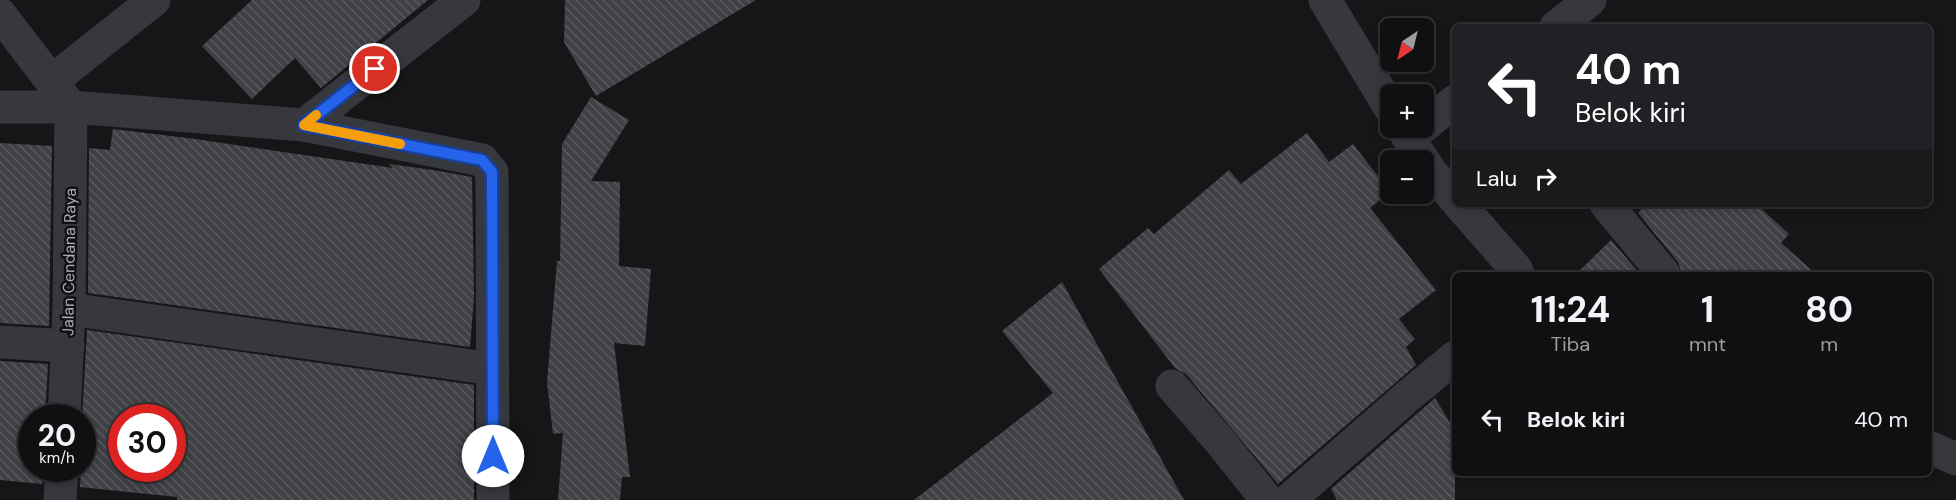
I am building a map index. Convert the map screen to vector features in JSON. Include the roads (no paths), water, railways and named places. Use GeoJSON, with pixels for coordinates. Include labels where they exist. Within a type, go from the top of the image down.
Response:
{"type":"FeatureCollection","features":[{"type":"Feature","properties":{"kind":"street"},"geometry":{"type":"LineString","coordinates":[[62,94],[154,0]]}},
{"type":"Feature","properties":{"kind":"street"},"geometry":{"type":"LineString","coordinates":[[304,125],[464,0]]}},
{"type":"Feature","properties":{"kind":"street"},"geometry":{"type":"LineString","coordinates":[[1325,0],[1380,91]]}},
{"type":"Feature","properties":{"kind":"street"},"geometry":{"type":"LineString","coordinates":[[1560,24],[1590,0]]}},
{"type":"Feature","properties":{"kind":"street"},"geometry":{"type":"LineString","coordinates":[[0,14],[62,94]]}},
{"type":"Feature","properties":{"kind":"street"},"geometry":{"type":"LineString","coordinates":[[0,107],[62,94],[304,125],[482,160],[492,172],[493,500]]}},
{"type":"Feature","properties":{"kind":"street","name":"Jalan Cendana Raya"},"geometry":{"type":"LineString","coordinates":[[62,94],[69,309],[65,404]]}},
{"type":"Feature","properties":{"kind":"street"},"geometry":{"type":"LineString","coordinates":[[1434,116],[1452,103]]}},
{"type":"Feature","properties":{"kind":"street"},"geometry":{"type":"LineString","coordinates":[[1417,138],[1431,172],[1452,196]]}},
{"type":"Feature","properties":{"kind":"street"},"geometry":{"type":"LineString","coordinates":[[1462,207],[1517,272]]}},
{"type":"Feature","properties":{"kind":"street"},"geometry":{"type":"LineString","coordinates":[[1608,207],[1662,272]]}},
{"type":"Feature","properties":{"kind":"street"},"geometry":{"type":"LineString","coordinates":[[69,309],[493,369]]}},
{"type":"Feature","properties":{"kind":"street"},"geometry":{"type":"LineString","coordinates":[[0,342],[68,346]]}},
{"type":"Feature","properties":{"kind":"street"},"geometry":{"type":"LineString","coordinates":[[1289,500],[1452,359]]}},
{"type":"Feature","properties":{"kind":"street"},"geometry":{"type":"LineString","coordinates":[[1172,386],[1267,500]]}},
{"type":"Feature","properties":{"kind":"street"},"geometry":{"type":"LineString","coordinates":[[1932,448],[1956,459]]}},
{"type":"Feature","properties":{"kind":"street"},"geometry":{"type":"LineString","coordinates":[[60,500],[61,482]]}}]}
